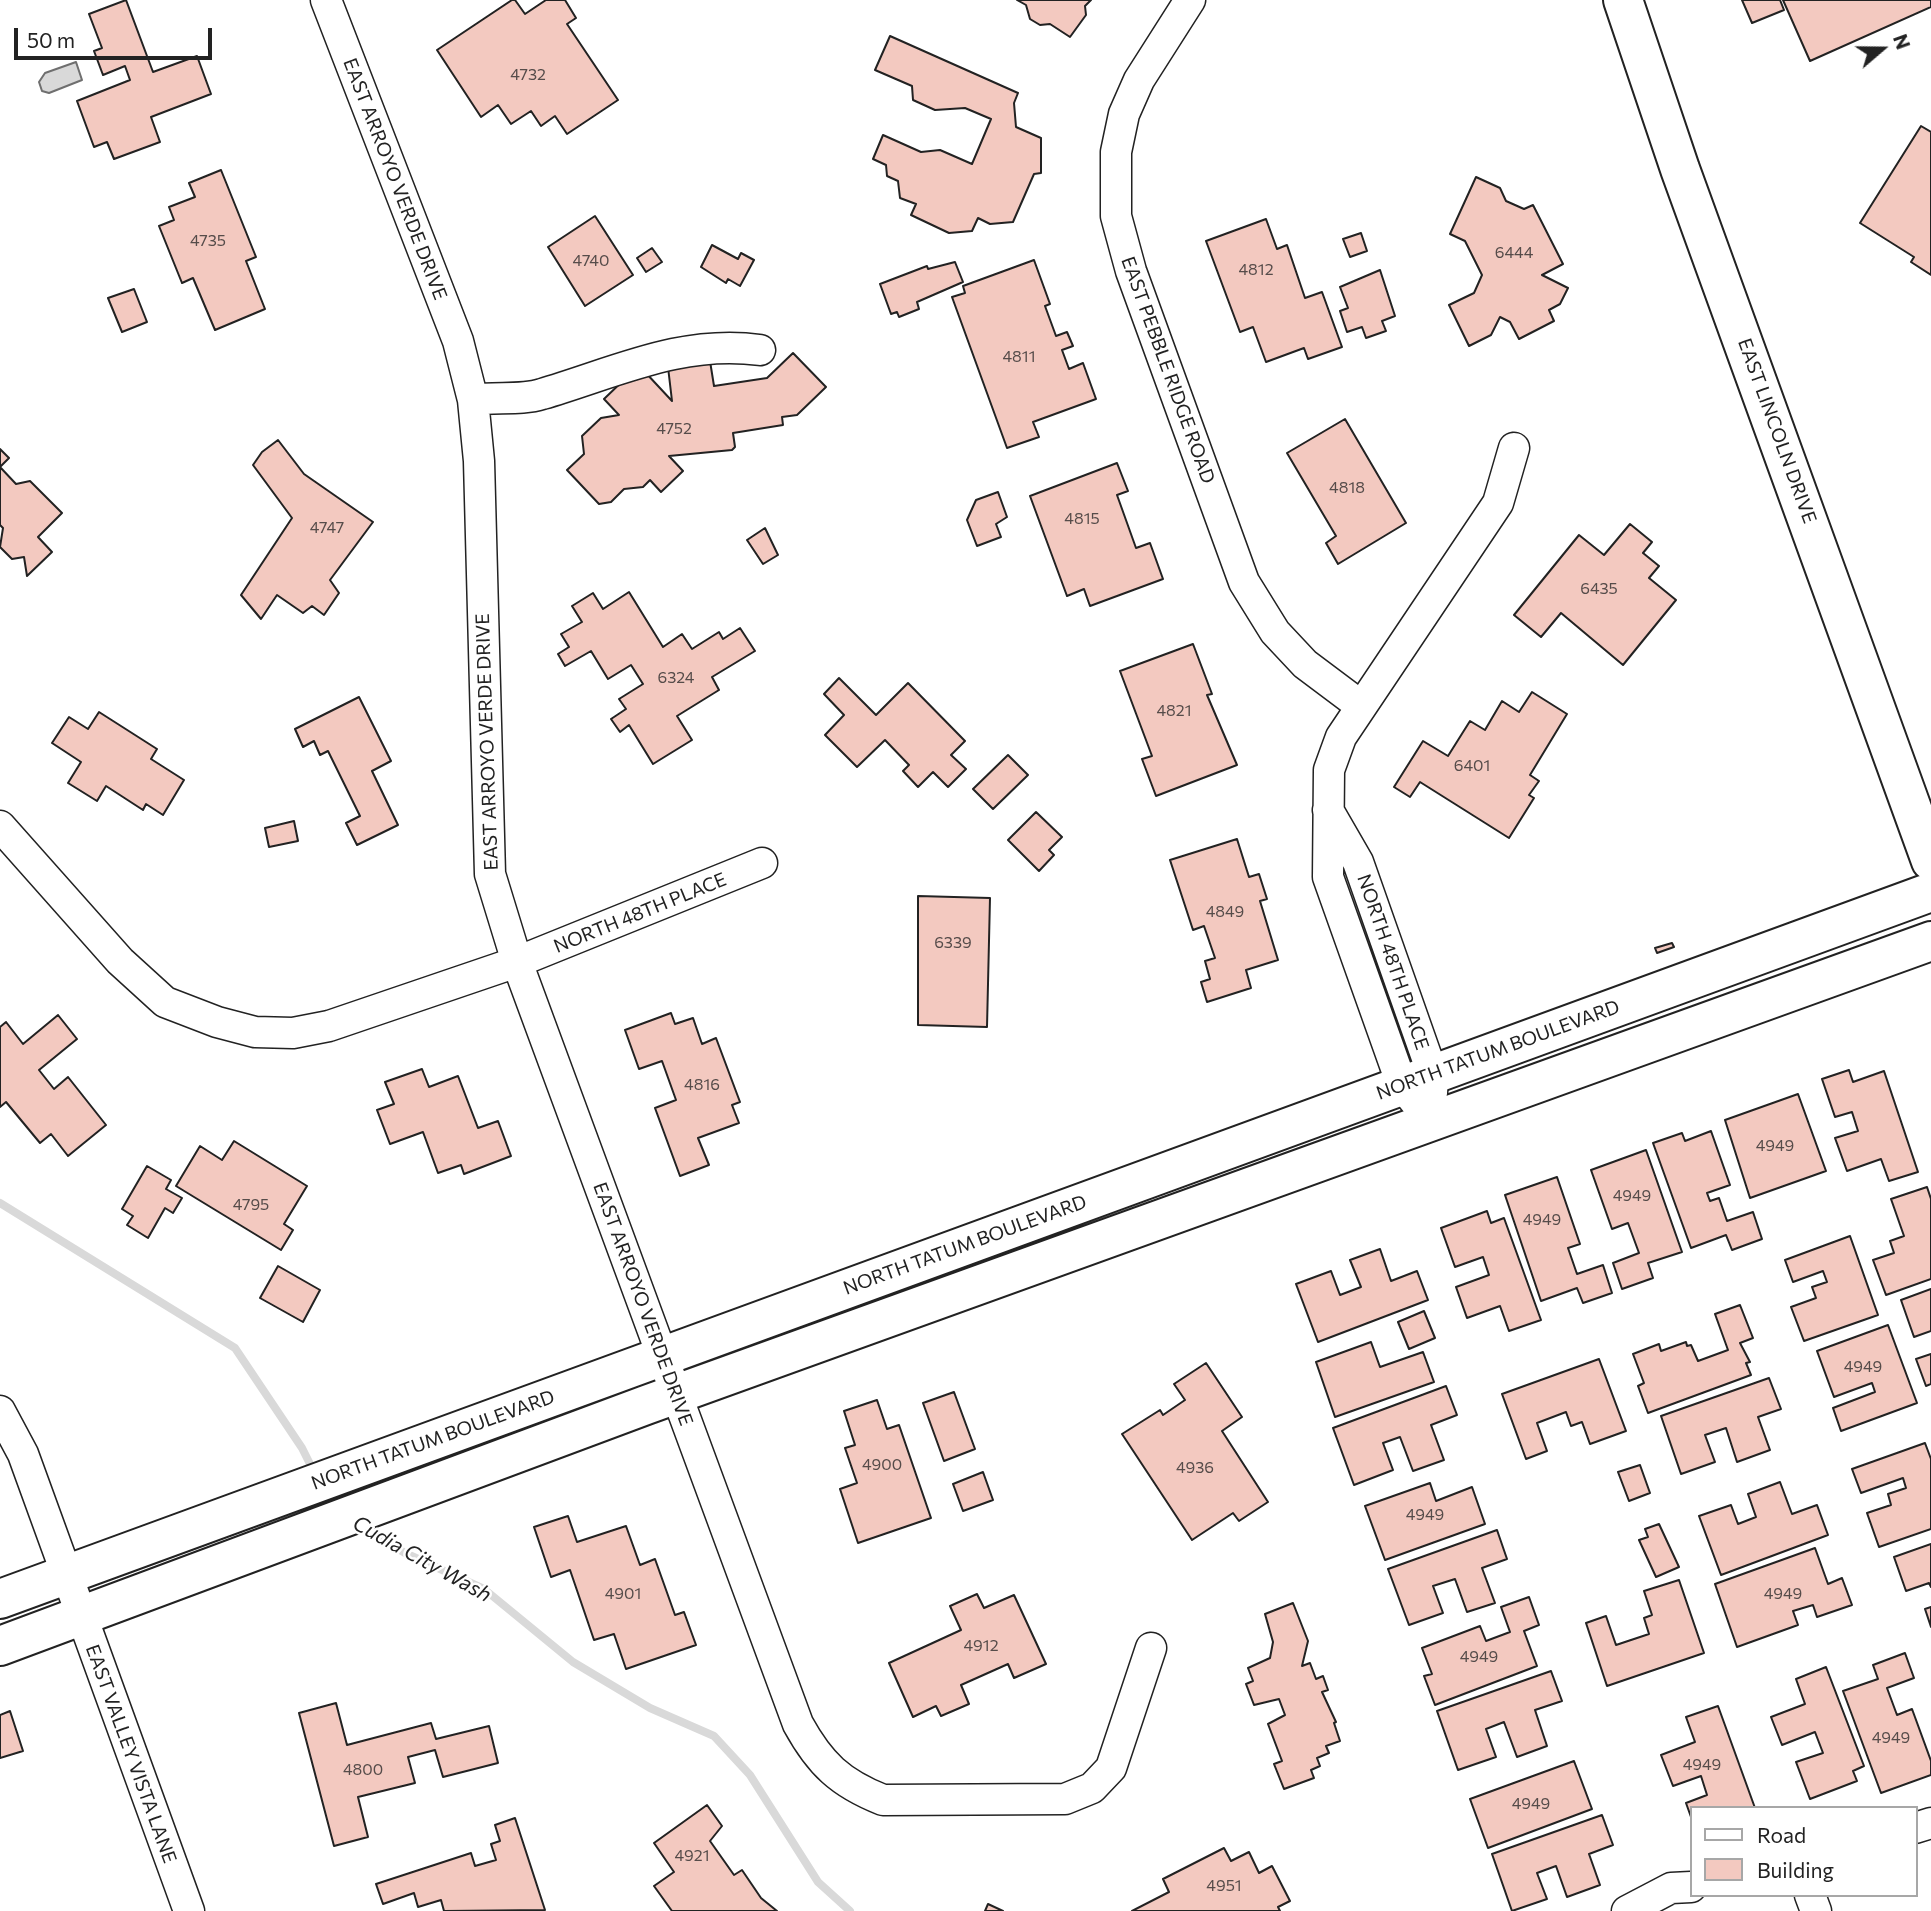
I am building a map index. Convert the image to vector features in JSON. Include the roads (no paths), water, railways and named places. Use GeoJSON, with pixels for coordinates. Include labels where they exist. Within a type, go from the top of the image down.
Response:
{"type":"FeatureCollection","features":[{"type":"Feature","properties":{"kind":"main road","name":"EAST LINCOLN DRIVE"},"geometry":{"type":"LineString","coordinates":[[1623,0],[1680,169],[1931,861]]}},
{"type":"Feature","properties":{"kind":"main road","name":"NORTH TATUM BOULEVARD"},"geometry":{"type":"LineString","coordinates":[[0,1646],[73,1596],[662,1356],[1931,892]]}},
{"type":"Feature","properties":{"kind":"main road","name":"NORTH TATUM BOULEVARD"},"geometry":{"type":"LineString","coordinates":[[0,1599],[73,1596],[677,1394],[1931,940]]}},
{"type":"Feature","properties":{"kind":"street","name":"EAST ARROYO VERDE DRIVE"},"geometry":{"type":"LineString","coordinates":[[326,0],[458,341],[485,398],[479,461],[490,874],[517,962],[798,1724],[813,1752],[836,1775],[859,1790],[883,1800],[1065,1799],[1092,1788],[1111,1768],[1150,1648]]}},
{"type":"Feature","properties":{"kind":"street","name":"EAST PEBBLE RIDGE ROAD"},"geometry":{"type":"LineString","coordinates":[[1190,0],[1139,80],[1124,114],[1116,152],[1116,216],[1131,271],[1244,582],[1275,632],[1306,664],[1361,706]]}},
{"type":"Feature","properties":{"kind":"street"},"geometry":{"type":"LineString","coordinates":[[485,398],[539,395],[632,364],[686,350],[738,347],[760,350]]}},
{"type":"Feature","properties":{"kind":"street","name":"NORTH 48TH PLACE"},"geometry":{"type":"LineString","coordinates":[[1431,1122],[1357,862],[1326,807],[1329,770],[1341,737],[1498,503],[1514,448]]}},
{"type":"Feature","properties":{"kind":"street"},"geometry":{"type":"LineString","coordinates":[[0,826],[120,961],[165,1002],[217,1022],[256,1032],[329,1026],[517,962]]}},
{"type":"Feature","properties":{"kind":"street","name":"NORTH 48TH PLACE"},"geometry":{"type":"LineString","coordinates":[[517,962],[762,863]]}},
{"type":"Feature","properties":{"kind":"street","name":"EAST VALLEY VISTA LANE"},"geometry":{"type":"LineString","coordinates":[[0,1411],[23,1454],[189,1911]]}},
{"type":"Feature","properties":{"kind":"street"},"geometry":{"type":"LineString","coordinates":[[1626,1911],[1671,1888],[1689,1886]]}},
{"type":"Feature","properties":{"kind":"waterway","name":"Cudia City Wash"},"geometry":{"type":"LineString","coordinates":[[0,1203],[235,1348],[302,1448],[315,1474]]}},
{"type":"Feature","properties":{"kind":"waterway","name":"Cudia City Wash"},"geometry":{"type":"LineString","coordinates":[[359,1525],[405,1553],[484,1589],[573,1662],[650,1708],[714,1736],[750,1775],[818,1882],[850,1911]]}}]}
